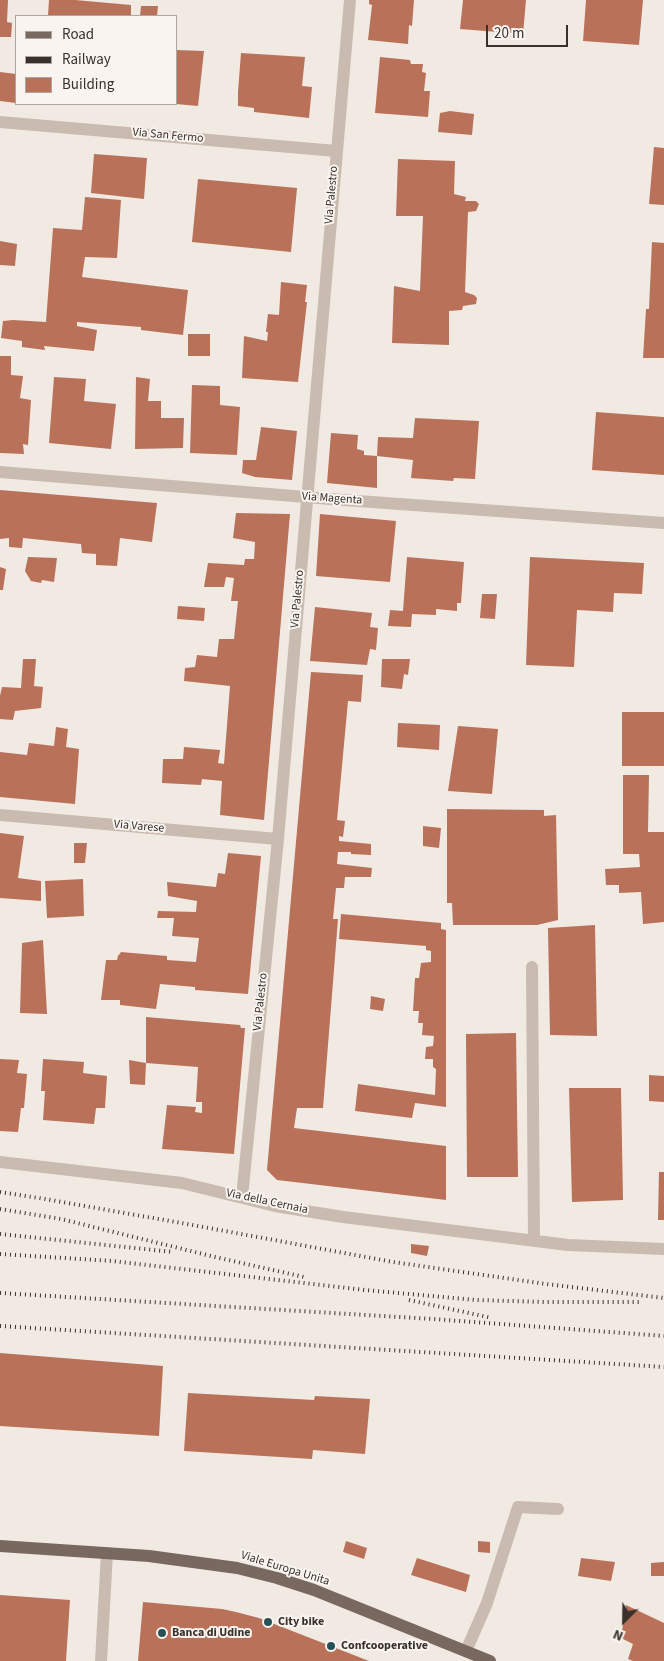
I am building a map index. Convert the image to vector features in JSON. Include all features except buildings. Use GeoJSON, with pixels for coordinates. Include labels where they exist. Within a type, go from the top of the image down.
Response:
{"type":"FeatureCollection","features":[{"type":"Feature","properties":{"kind":"main road","name":"Viale Europa Unita"},"geometry":{"type":"LineString","coordinates":[[0,1546],[108,1553],[192,1561],[237,1568],[314,1590],[490,1661]]}},
{"type":"Feature","properties":{"kind":"street","name":"Via Palestro"},"geometry":{"type":"LineString","coordinates":[[242,1197],[278,839],[350,0]]}},
{"type":"Feature","properties":{"kind":"street","name":"Via San Fermo"},"geometry":{"type":"LineString","coordinates":[[0,122],[336,151]]}},
{"type":"Feature","properties":{"kind":"street","name":"Via Magenta"},"geometry":{"type":"LineString","coordinates":[[0,472],[664,523]]}},
{"type":"Feature","properties":{"kind":"street","name":"Via Varese"},"geometry":{"type":"LineString","coordinates":[[0,815],[278,839]]}},
{"type":"Feature","properties":{"kind":"street"},"geometry":{"type":"LineString","coordinates":[[532,967],[534,1240]]}},
{"type":"Feature","properties":{"kind":"street","name":"Via della Cernaia"},"geometry":{"type":"LineString","coordinates":[[0,1162],[182,1183],[275,1206],[343,1217],[568,1245],[664,1249]]}},
{"type":"Feature","properties":{"kind":"street"},"geometry":{"type":"LineString","coordinates":[[466,1651],[487,1603],[518,1507],[558,1509]]}},
{"type":"Feature","properties":{"kind":"street"},"geometry":{"type":"LineString","coordinates":[[101,1661],[108,1553]]}},
{"type":"Feature","properties":{"kind":"railway"},"geometry":{"type":"LineString","coordinates":[[0,1192],[393,1262],[546,1284],[664,1298]]}},
{"type":"Feature","properties":{"kind":"railway"},"geometry":{"type":"LineString","coordinates":[[0,1209],[61,1219],[304,1277]]}},
{"type":"Feature","properties":{"kind":"railway"},"geometry":{"type":"LineString","coordinates":[[0,1234],[173,1252]]}},
{"type":"Feature","properties":{"kind":"railway"},"geometry":{"type":"LineString","coordinates":[[0,1254],[112,1261],[365,1290],[476,1300],[639,1302]]}},
{"type":"Feature","properties":{"kind":"railway"},"geometry":{"type":"LineString","coordinates":[[0,1293],[433,1319],[664,1336]]}},
{"type":"Feature","properties":{"kind":"railway"},"geometry":{"type":"LineString","coordinates":[[409,1300],[492,1318]]}},
{"type":"Feature","properties":{"kind":"railway"},"geometry":{"type":"LineString","coordinates":[[0,1326],[664,1367]]}},
{"type":"Feature","properties":{"kind":"place","name":"City bike"},"geometry":{"type":"Point","coordinates":[268,1622]}},
{"type":"Feature","properties":{"kind":"place","name":"Banca di Udine"},"geometry":{"type":"Point","coordinates":[162,1633]}},
{"type":"Feature","properties":{"kind":"place","name":"Confcooperative"},"geometry":{"type":"Point","coordinates":[331,1646]}}]}
